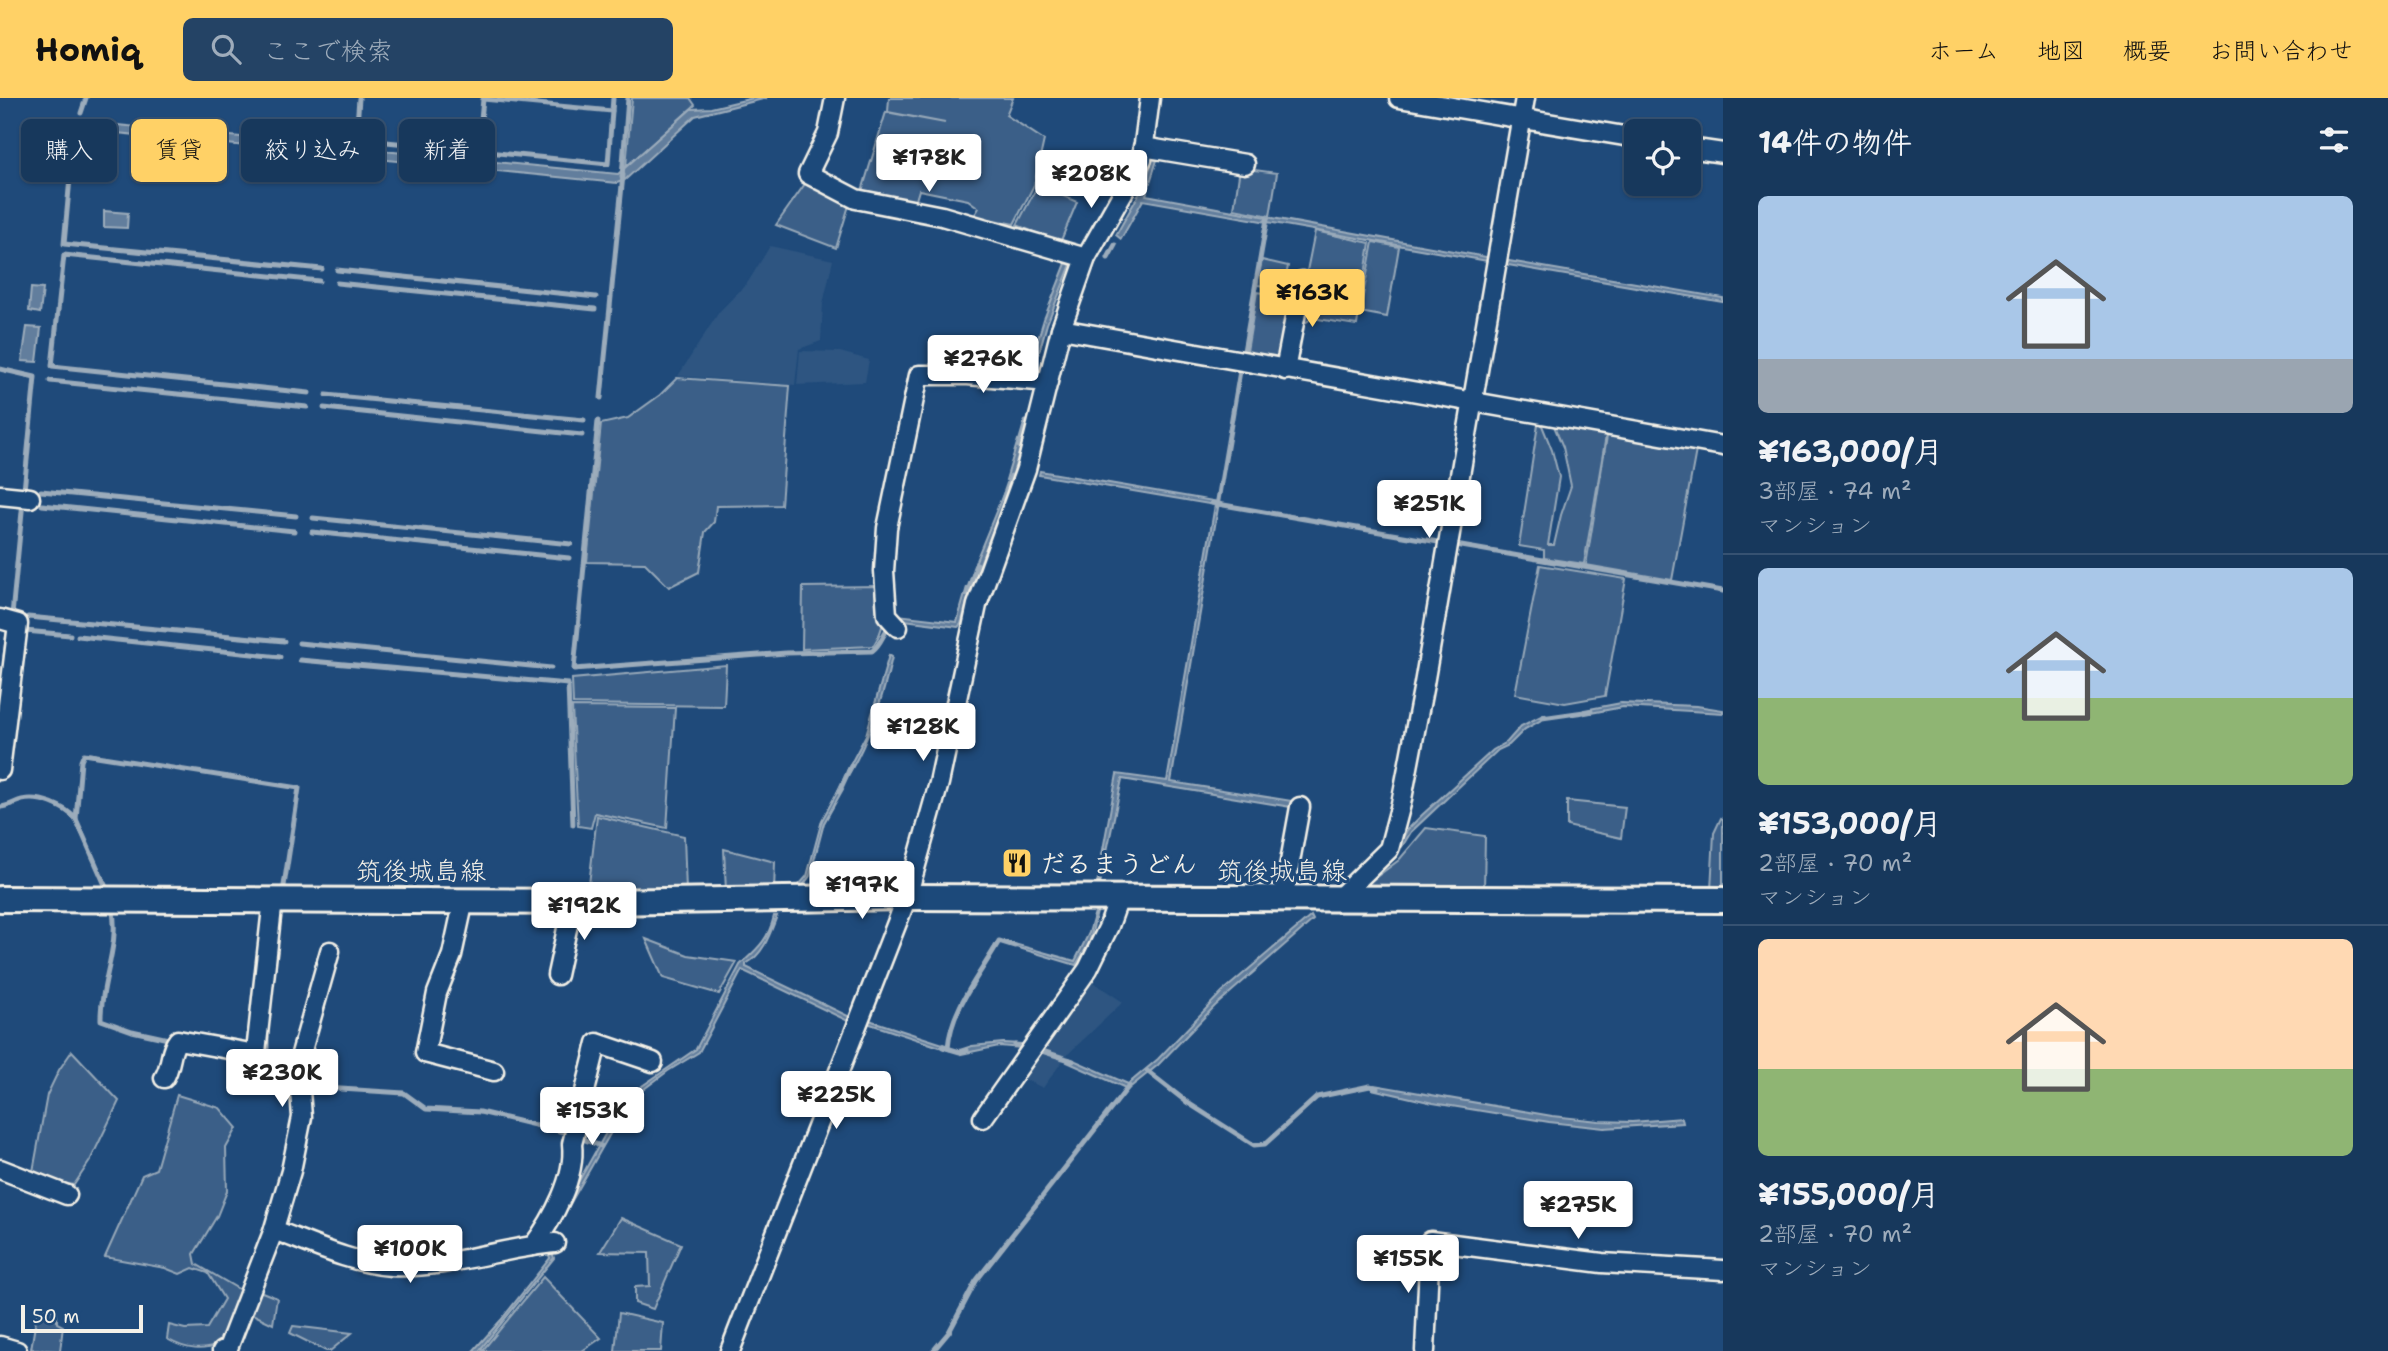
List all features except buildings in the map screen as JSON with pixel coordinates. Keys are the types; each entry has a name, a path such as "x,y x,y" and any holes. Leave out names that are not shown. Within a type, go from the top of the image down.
{"main road":[{"name":"筑後城島線","path":"0,900 573,901 906,897 1723,900"}],"street":[{"path":"835,98 828,132 808,174 856,199 942,216 1086,258"},
{"path":"730,1351 906,897 939,783 978,605 1026,470 1061,329 1086,258 1142,159 1150,98"},
{"path":"1399,98 1624,136"},
{"path":"1337,900 1389,849 1401,804 1525,98"},
{"path":"1143,147 1245,164"},
{"path":"1701,150 1723,153"},
{"path":"1285,370 1302,281"},
{"path":"1061,329 1723,446"},
{"path":"898,627 887,615 884,570 887,528 919,375 968,374 1048,382"},
{"path":"0,495 30,498"},
{"path":"0,620 18,624 0,770"},
{"path":"1283,900 1300,807"},
{"path":"983,1118 1088,969 1119,898"},
{"path":"227,1350 274,1230 291,1171 302,1117 300,1091 255,1061 274,899"},
{"path":"464,901 452,955 437,993 425,1053 494,1071"},
{"path":"557,975 573,901"},
{"path":"292,1086 330,951"},
{"path":"164,1078 169,1071 173,1046 178,1040 256,1054"},
{"path":"533,1246 550,1223 561,1200 597,1043 653,1062"},
{"path":"0,1169 67,1195"},
{"path":"274,1230 336,1254 390,1266 440,1263 496,1255 555,1242"},
{"path":"1425,1351 1430,1241 1602,1263 1723,1270"},
{"path":"0,1346 18,1351"}],"shaded area":[{"path":"632,98 690,98 695,105 626,167"},
{"path":"753,98 767,98 695,116 625,180 617,183 495,171 495,162 618,174 691,109 711,108"},
{"path":"889,98 1013,98 1006,115 1044,140 1034,185 1014,224 974,216 979,208 968,200 919,190 915,203 862,191 886,112 945,123 888,112"},
{"path":"117,125 131,126 131,134 117,133"},
{"path":"227,136 241,137 241,145 227,144"},
{"path":"385,151 399,153 399,161 385,160"},
{"path":"1153,160 1157,160 1146,195 1492,258 1493,262 1143,200 1121,239 1116,235 1143,187"},
{"path":"1240,168 1277,173 1270,216 1234,209"},
{"path":"807,181 850,202 836,248 776,225"},
{"path":"1038,185 1077,202 1060,243 1017,225"},
{"path":"104,211 128,213 127,228 104,227"},
{"path":"1315,231 1370,243 1357,325 1312,318 1301,326 1296,362 1288,366"},
{"path":"1373,242 1399,247 1387,317 1360,312"},
{"path":"770,246 833,260 823,304 821,341 799,349 795,385 678,376 719,312 748,282"},
{"path":"1262,260 1288,266 1286,277 1271,287 1257,285"},
{"path":"1503,260 1723,298 1723,302 1502,264"},
{"path":"1067,261 1072,262 1047,324 1033,373 1028,372 1044,319"},
{"path":"31,288 43,289 40,313 29,311"},
{"path":"1257,292 1293,298 1280,363 1246,357"},
{"path":"27,327 41,328 37,362 22,361"},
{"path":"800,351 840,352 869,360 865,382 797,385"},
{"path":"677,378 790,386 781,505 716,506 714,522 705,532 699,572 669,587 645,563 587,562 601,424 628,418 660,395"},
{"path":"1539,418 1559,477 1548,545 1554,545 1571,486 1563,447 1551,419 1607,430 1584,564 1544,558 1544,550 1519,546"},
{"path":"1608,430 1697,445 1672,580 1586,565"},
{"path":"1018,440 1022,441 1011,481 1006,480"},
{"path":"1040,471 1219,502 1171,782 1292,801 1291,807 1122,779 1106,856 1102,855 1117,774 1167,781 1215,505 1039,475"},
{"path":"1004,492 1007,493 978,569 973,568"},
{"path":"1540,565 1626,579 1605,696 1565,703 1515,694"},
{"path":"881,586 883,624 873,646 802,649 803,587"},
{"path":"967,587 971,588 958,627 896,619 898,615 957,622"},
{"path":"889,655 892,657 876,716 850,772 847,771 866,735"},
{"path":"726,665 724,706 573,704 572,679"},
{"path":"1621,703 1697,706 1723,710 1723,713 1623,707 1585,714 1584,710"},
{"path":"572,707 675,708 667,828 595,813 591,828 578,826"},
{"path":"1545,714 1547,717 1525,729 1509,745 1498,750 1411,832 1395,858 1359,889 1398,847 1407,830 1422,815 1493,750 1507,742 1521,726"},
{"path":"840,787 843,789 824,823 810,876 801,888 798,886 807,876 822,820"},
{"path":"1567,801 1625,807 1621,838 1567,826"},
{"path":"597,816 684,836 686,891 588,893"},
{"path":"1721,818 1723,890 1711,890 1714,833"},
{"path":"1426,828 1485,836 1484,890 1359,890 1399,860"},
{"path":"724,849 775,862 774,892 726,891"},
{"path":"1095,912 1089,944 1076,965 1009,945 1011,943 1075,961 1089,933"},
{"path":"774,916 777,916 766,943 746,967 852,1018 850,1022 742,970 699,1052 668,1071 626,1106 558,1225 548,1236 621,1106 642,1086 696,1049 740,965 765,938"},
{"path":"1311,916 1313,920 1215,1006 1158,1065 1128,1089 1067,1062 1069,1058 1128,1084 1158,1059 1222,992"},
{"path":"646,939 688,955 737,962 719,994 663,978"},
{"path":"1093,982 1123,1002 1066,1056 1043,1088 1022,1078"},
{"path":"869,1020 949,1046 949,1050 867,1023"},
{"path":"1021,1044 1021,1048 999,1046 961,1054 960,1050 972,1046"},
{"path":"72,1051 119,1101 90,1161 74,1185 32,1177 47,1095"},
{"path":"1370,1086 1552,1116 1632,1122 1682,1118 1683,1123 1604,1128 1549,1122 1433,1103 1372,1089"},
{"path":"177,1095 220,1108 237,1128 226,1148 227,1191 217,1216 194,1254 196,1264 240,1290 225,1344 202,1349 188,1348 167,1339 169,1325 185,1329 207,1328 224,1299 208,1273 193,1268 180,1274 165,1268 105,1257 142,1175 156,1169"},
{"path":"621,1218 681,1244 653,1309 635,1303 635,1287 650,1286 649,1253 600,1252"},
{"path":"547,1249 551,1249 554,1258 479,1351 473,1351 550,1258"},
{"path":"543,1277 601,1338 582,1351 482,1351"},
{"path":"257,1290 277,1298 273,1324 250,1313"},
{"path":"38,1307 47,1307 57,1312 57,1323 63,1326 60,1351 31,1349"},
{"path":"619,1313 663,1323 661,1351 615,1351"},
{"path":"293,1326 352,1333 330,1351 326,1351 290,1333"}],"waterway":[{"path":"81,113 86,98"},
{"path":"359,98 356,139 608,164 613,98"},
{"path":"622,177 628,98"},
{"path":"481,119 483,99 612,111"},
{"path":"601,398 623,175"},
{"path":"70,182 64,244 322,269"},
{"path":"1243,357 1267,219"},
{"path":"1108,258 1115,245"},
{"path":"309,393 52,366 64,255 319,281"},
{"path":"337,270 596,297"},
{"path":"337,283 595,309"},
{"path":"1217,506 1241,365"},
{"path":"0,369 35,377 12,615"},
{"path":"50,381 307,407"},
{"path":"326,395 584,420"},
{"path":"324,408 582,435"},
{"path":"598,421 574,669 786,653 872,651 891,625"},
{"path":"1019,446 1026,422"},
{"path":"1003,499 1011,476"},
{"path":"41,491 296,516"},
{"path":"1212,503 1723,591"},
{"path":"42,505 294,531"},
{"path":"313,518 571,544"},
{"path":"312,532 569,558"},
{"path":"967,594 977,564"},
{"path":"28,617 284,641"},
{"path":"5,656 8,631"},
{"path":"25,631 70,635"},
{"path":"78,636 280,657"},
{"path":"299,643 551,668"},
{"path":"300,660 568,684 573,825"},
{"path":"1542,718 1591,711"},
{"path":"76,819 81,761 84,754 299,788 283,892"},
{"path":"839,792 851,766"},
{"path":"0,807 22,800 37,799 59,806 71,814 76,819 109,894"},
{"path":"1097,892 1105,850"},
{"path":"112,907 114,935 101,1020 132,1031 173,1040"},
{"path":"948,1048 950,1033 960,1006 999,941 1015,946"},
{"path":"267,1027 267,1051"},
{"path":"1015,1045 1073,1061"},
{"path":"943,1047 960,1052 967,1050"},
{"path":"1147,1071 1188,1103 1254,1145 1265,1144 1317,1097 1370,1086 1377,1088"},
{"path":"301,1083 309,1087 404,1093 426,1109 480,1112 564,1132 601,1146"},
{"path":"933,1351 949,1332 976,1281 1129,1086"}],"place":[{"name":"だるまうどん","path":"1017,863"}]}
